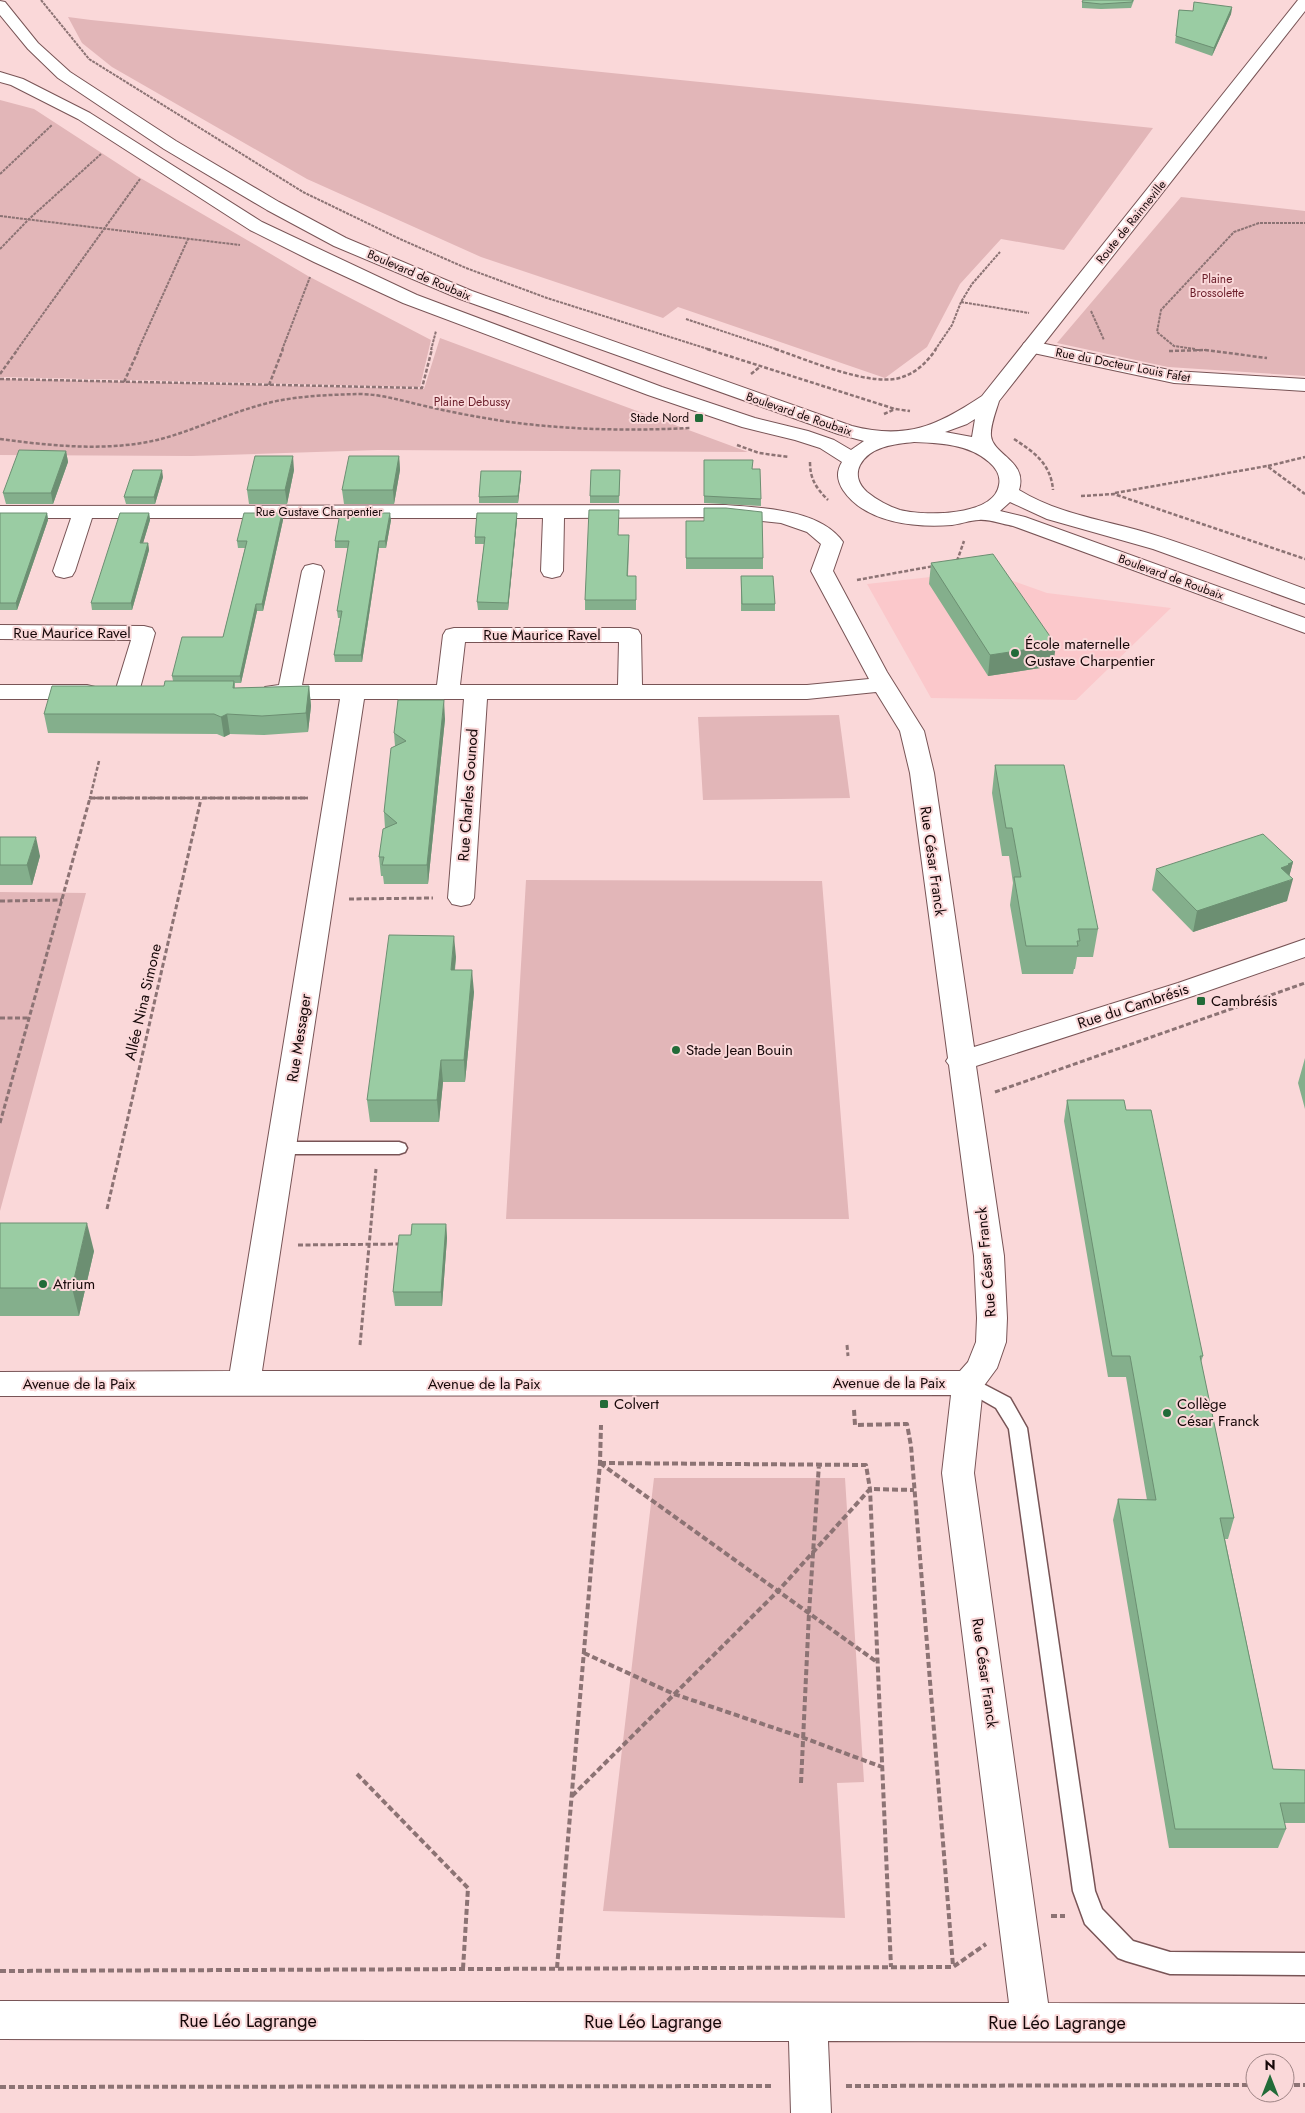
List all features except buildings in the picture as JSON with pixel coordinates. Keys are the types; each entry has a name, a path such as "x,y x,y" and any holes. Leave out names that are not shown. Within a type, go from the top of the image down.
{"street":[{"name":"Route de Rainneville","path":"987,451 981,436 989,400 1305,1"},
{"name":"Boulevard de Roubaix","path":"0,5 33,46 64,75 170,145 273,206 340,242 466,295 845,430 868,436 953,438 987,451"},
{"name":"Boulevard de Roubaix","path":"0,77 17,82 84,116 256,226 320,258 410,299 655,391 749,423 801,435 827,444 852,459"},
{"name":"Rue du Docteur Louis Fafet","path":"1031,347 1174,378 1305,385"},
{"path":"987,451 1005,466 1010,483 1008,492 992,507 979,513 958,518 935,520 889,513 857,494 849,483 847,471 852,459 862,450 876,443 904,437 960,420 989,400"},
{"name":"Boulevard de Roubaix","path":"1008,492 1038,509 1141,538 1305,597"},
{"name":"Rue Gustave Charpentier","path":"0,512 726,511 784,517 814,528 832,542 822,571 883,684"},
{"path":"64,571 84,512"},
{"path":"552,571 554,512"},
{"name":"Boulevard de Roubaix","path":"979,513 1018,521 1305,626"},
{"path":"288,692 313,571"},
{"name":"Rue Maurice Ravel","path":"0,632 144,633 127,692"},
{"name":"Rue Maurice Ravel","path":"448,692 454,634 630,635 630,692"},
{"path":"250,692 808,692 883,684"},
{"name":"Rue César Franck","path":"883,684 912,731 922,773 960,1061 989,1256 992,1318 990,1342 981,1368 968,1383 958,1473 1031,2022"},
{"path":"0,692 153,692"},
{"name":"Rue Messager","path":"244,1384 353,692"},
{"name":"Rue Charles Gounod","path":"461,898 476,692"},
{"name":"Rue du Cambrésis","path":"960,1061 1187,989 1305,948"},
{"name":"Avenue de la Paix","path":"0,1384 968,1383"},
{"name":"Rue Léo Lagrange","path":"0,2020 1305,2023"},
{"path":"808,2022 810,2099"}],"lane":[{"path":"281,1148 398,1148"},
{"path":"968,1383 1003,1403 1018,1428 1084,1891 1093,1916 1126,1950 1170,1963 1305,1964"}],"path":[{"path":"41,0 89,59 302,192 400,239 466,268 547,298 895,410 915,412"},
{"path":"0,174 54,123"},
{"path":"0,249 29,219 107,148"},
{"path":"0,374 103,228 145,173"},
{"path":"0,216 241,245"},
{"path":"1269,358 1174,346 1157,332 1161,310 1234,232 1259,223 1305,223"},
{"path":"124,382 188,238"},
{"path":"686,319 859,377 884,380 904,377 928,361 952,325 961,302 972,284 1000,252"},
{"path":"269,385 310,276"},
{"path":"961,302 1061,310 1090,310 1098,329 1107,342"},
{"path":"0,379 422,388 437,326"},
{"path":"1166,351 1205,350"},
{"path":"0,440 44,445 119,446 161,439 259,405 305,397 360,394 390,396 424,406 503,421 586,428 646,430 695,428"},
{"path":"1077,496 1114,494 1267,466 1305,457"},
{"path":"1267,466 1305,494"},
{"path":"1114,494 1305,559"},
{"path":"956,563 964,541"},
{"path":"829,584 938,566"},
{"path":"0,1123 99,761"},
{"path":"90,798 336,798"},
{"name":"Allée Nina Simone","path":"106,1210 201,799"},
{"path":"320,899 461,898"},
{"path":"0,901 62,900"},
{"path":"967,1102 1305,983"},
{"path":"0,1018 29,1018"},
{"path":"360,1345 378,1148"},
{"path":"266,1245 405,1244"},
{"path":"855,1425 907,1424 953,1967"},
{"path":"557,1968 600,1463 601,1425"},
{"path":"600,1463 866,1465 870,1489 891,1968"},
{"path":"600,1463 877,1662"},
{"path":"801,1783 818,1464"},
{"path":"572,1796 778,1591 870,1489 914,1490"},
{"path":"584,1654 674,1694 804,1738 882,1767"},
{"path":"357,1774 468,1888 463,1969"},
{"path":"0,1971 953,1967 987,1943 1017,1916 1093,1916"},
{"path":"0,2087 810,2099 1245,2085"}],"shaded area":[{"name":"École maternelle Gustave Charpentier","path":"985,571 1047,593 1171,608 1076,700 931,698 867,584"}],"green space":[{"path":"68,17 1153,128 1064,250 1001,239 960,284 927,347 885,378 678,307 663,318 481,257 307,179 112,67 82,43"},
{"path":"0,100 34,109 137,176 308,276 431,340 420,387 0,377"},
{"name":"Plaine Brossolette","path":"1181,197 1305,211 1305,376 1168,367 1057,343"},
{"name":"Plaine Debussy","path":"440,338 748,452 378,450 192,456 0,455 0,379 424,389"},
{"path":"839,715 850,798 703,800 698,717"},
{"name":"Stade Jean Bouin","path":"526,880 822,881 849,1219 506,1219"},
{"path":"0,892 86,893 0,1211"},
{"path":"654,1478 845,1478 864,1782 837,1783 845,1918 603,1911"}],"place":[{"name":"Stade Nord","path":"699,418"},
{"name":"École maternelle Gustave Charpentier","path":"1015,653"},
{"name":"Cambrésis","path":"1201,1001"},
{"name":"Stade Jean Bouin","path":"676,1050"},
{"name":"Atrium","path":"43,1284"},
{"name":"Colvert","path":"604,1404"},
{"name":"Collège César Franck","path":"1167,1413"}]}
